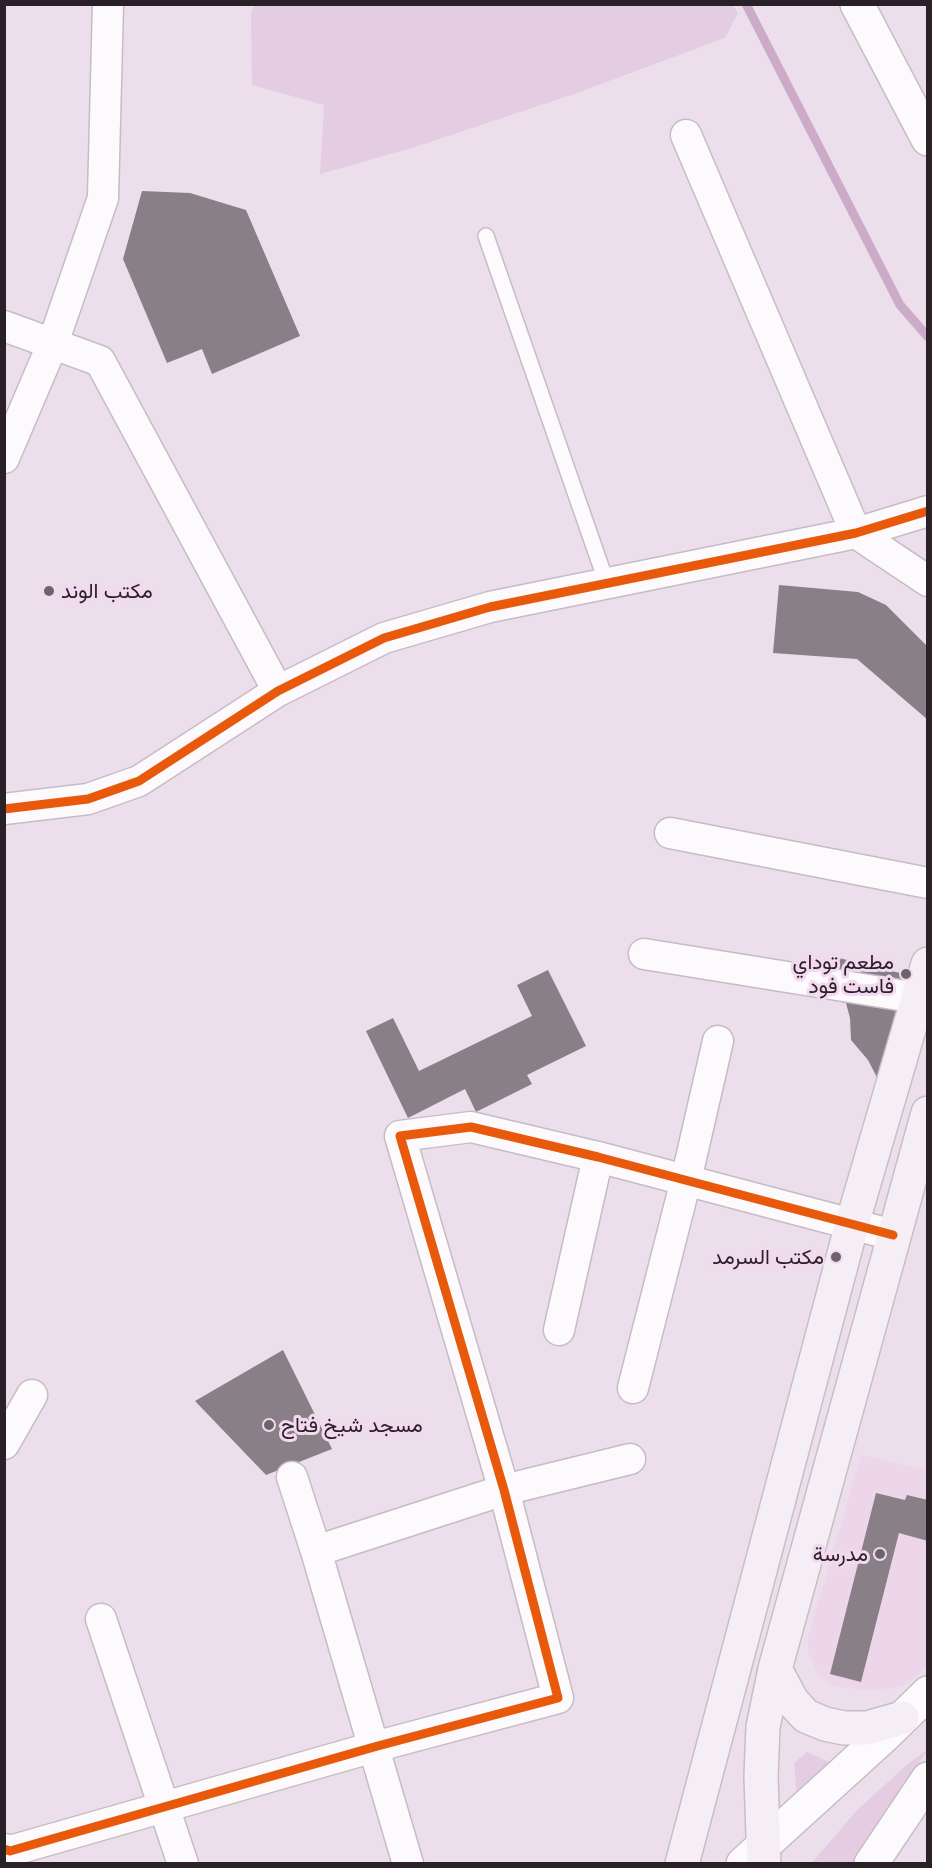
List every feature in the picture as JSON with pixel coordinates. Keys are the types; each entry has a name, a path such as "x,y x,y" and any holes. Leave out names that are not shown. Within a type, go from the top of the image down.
{"main road":[{"path":"856,4 927,139"},
{"path":"681,1863 852,1224 927,964"},
{"path":"756,1858 763,1727 775,1669 927,1113"},
{"path":"775,1669 792,1701 806,1716 825,1724 844,1728 867,1728 902,1718"},
{"path":"756,1858 927,1693"},
{"path":"871,1863 927,1779"}],"street":[{"path":"4,458 53,343 103,198 108,4"},
{"path":"687,135 856,533 927,581"},
{"path":"4,326 99,362 278,691"},
{"path":"4,809 88,799 139,781 278,691 384,638 490,607 856,533 927,511"},
{"path":"670,833 927,883"},
{"path":"644,954 918,998"},
{"path":"633,1388 686,1180 718,1041"},
{"path":"4,1849 10,1851 374,1747 558,1698 504,1490 400,1136 471,1127 598,1157 893,1235"},
{"path":"559,1330 598,1157"},
{"path":"4,1444 32,1395"},
{"path":"316,1551 504,1490 630,1459"},
{"path":"292,1477 408,1863"},
{"path":"101,1619 183,1863"}],"lane":[{"path":"486,236 607,584"}],"shaded area":[{"path":"732,4 738,13 725,38 574,94 415,147 320,174 324,105 252,85 251,12 255,5"},
{"name":"مدرسة","path":"861,1455 927,1470 927,1665 909,1683 896,1688 864,1690 834,1686 818,1674 808,1653 808,1638"},
{"path":"927,1750 859,1863 811,1864 857,1810 909,1763"},
{"path":"807,1752 831,1763 798,1808 794,1763"}],"building":[{"path":"142,191 190,193 246,210 300,336 212,374 202,349 167,363 123,259"},
{"path":"779,585 858,592 886,605 928,647 928,720 857,659 773,653"},
{"path":"835,957 908,975 883,1089 868,1060 851,1040 850,1018 846,1003 825,998"},
{"path":"548,970 586,1046 527,1075 532,1084 476,1112 465,1089 408,1118 366,1031 393,1018 419,1071 532,1016 517,985"},
{"name":"مسجد شيخ فتاح","path":"283,1350 332,1449 266,1475 195,1401"},
{"path":"876,1493 905,1500 907,1495 928,1500 928,1541 899,1533 861,1682 830,1674"}],"waterway":[{"path":"746,4 900,305 928,337"}],"cycle path":[{"path":"4,809 88,799 139,781 278,691 384,638 490,607 856,533 928,511"},
{"path":"4,1849 10,1851 374,1747 558,1698 504,1490 400,1136 471,1127 598,1157 893,1235"}],"place":[{"name":"مكتب الوند","path":"49,591"},
{"name":"مطعم توداي فاست فود","path":"906,974"},
{"name":"مكتب السرمد","path":"836,1257"},
{"name":"مسجد شيخ فتاح","path":"269,1425"},
{"name":"مدرسة","path":"880,1554"}]}
